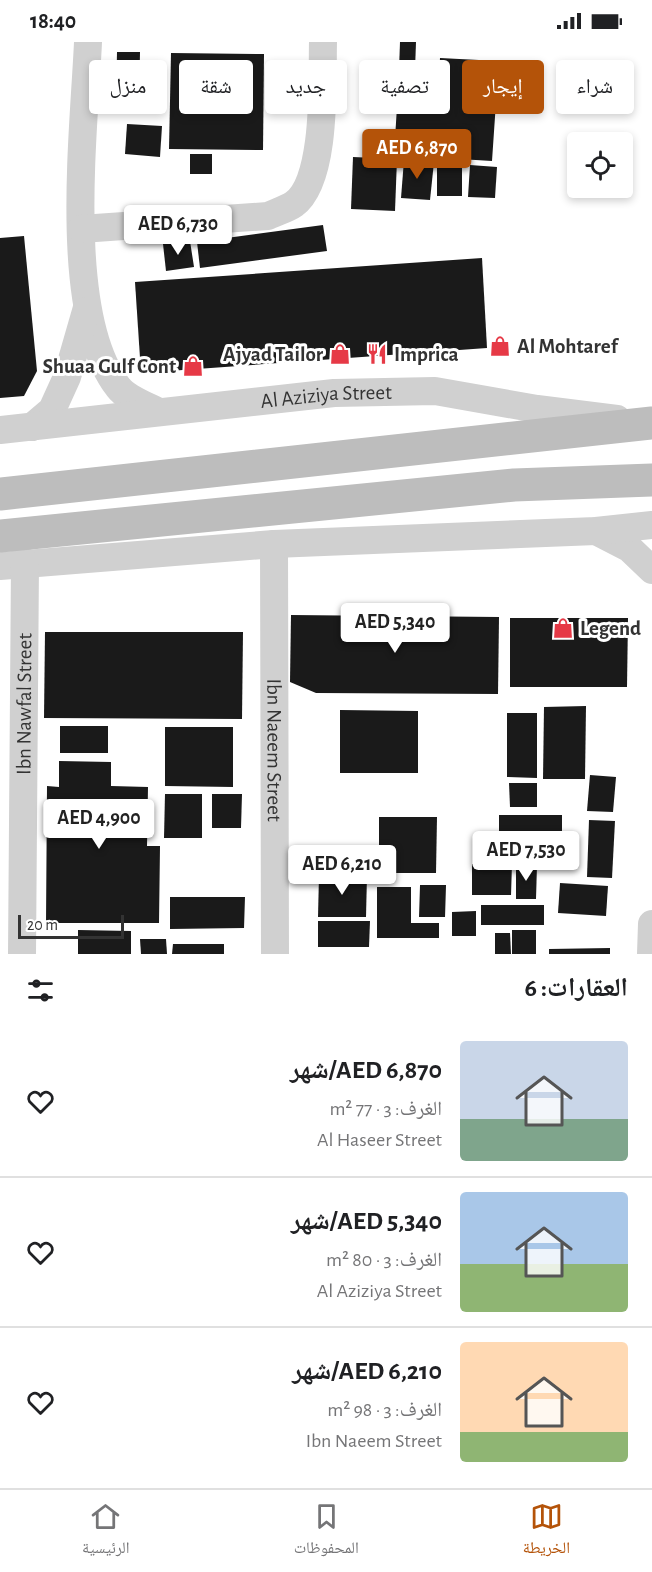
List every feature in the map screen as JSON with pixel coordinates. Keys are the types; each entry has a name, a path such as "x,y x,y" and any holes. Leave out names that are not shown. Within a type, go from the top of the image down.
{"main road":[{"name":"Al Aziziya Street","path":"0,494 652,423"},
{"path":"0,536 514,485 652,480"}],"street":[{"path":"88,42 81,229 86,311 99,352 118,389 157,411"},
{"path":"81,229 268,216 295,204 309,180 321,146 323,42"},
{"path":"32,427 52,410 56,402 67,377 86,311"},
{"name":"Al Aziziya Street","path":"0,430 334,393 435,391 537,409 652,423"},
{"path":"12,564 274,544 596,531 652,525"},
{"path":"596,531 628,548 652,570"},
{"name":"Ibn Naeem Street","path":"274,544 275,954"},
{"name":"Ibn Nawfal Street","path":"12,564 22,954"},
{"path":"651,954 652,924"}],"building":[{"path":"400,42 416,42 415,60 399,60"},
{"path":"117,52 140,52 140,60 117,60"},
{"path":"171,53 264,54 263,150 169,149"},
{"path":"440,58 479,60 462,60 462,114 495,114 492,161 394,155 397,114 450,114 450,60 440,60"},
{"path":"127,124 162,126 160,157 125,154"},
{"path":"190,154 212,154 212,174 190,174"},
{"path":"353,157 397,159 395,211 351,209"},
{"path":"404,160 434,162 430,200 401,198"},
{"path":"470,165 497,167 495,198 468,197"},
{"path":"437,168 462,168 462,196 437,196"},
{"path":"323,225 327,251 200,268 197,242"},
{"path":"24,236 37,371 24,396 0,398 0,238"},
{"path":"190,241 194,267 166,271 163,244"},
{"path":"482,258 487,348 141,373 135,282"},
{"path":"291,615 499,617 498,694 316,693 290,682"},
{"path":"510,618 628,618 627,687 510,687"},
{"path":"45,632 243,632 242,719 44,718"},
{"path":"586,706 585,779 543,779 544,707"},
{"path":"340,710 418,711 418,773 340,773"},
{"path":"507,713 537,713 537,778 507,777"},
{"path":"60,726 108,726 108,753 60,753"},
{"path":"165,727 233,727 233,787 165,786"},
{"path":"59,761 111,762 111,786 148,787 147,846 160,846 159,923 46,923 47,786 59,787"},
{"path":"590,775 616,777 613,812 587,811"},
{"path":"509,783 537,783 537,807 510,807"},
{"path":"165,794 202,794 202,838 164,838"},
{"path":"212,794 242,794 241,828 212,828"},
{"path":"499,815 562,815 562,857 499,857"},
{"path":"379,817 437,817 436,873 379,873"},
{"path":"589,820 615,821 612,878 587,877"},
{"path":"472,864 512,864 511,895 472,895"},
{"path":"516,865 537,865 536,899 516,899"},
{"path":"319,875 367,875 366,917 318,917"},
{"path":"560,883 608,886 606,916 558,913"},
{"path":"420,885 446,885 445,917 419,917"},
{"path":"377,887 411,887 411,923 439,923 439,938 377,938"},
{"path":"170,897 245,897 244,928 170,929"},
{"path":"481,905 544,905 544,925 481,925"},
{"path":"476,911 476,936 452,936 452,912"},
{"path":"318,921 370,921 369,947 318,947"},
{"path":"78,930 131,931 131,954 78,954"},
{"path":"512,930 536,930 536,954 512,954"},
{"path":"495,933 510,933 511,954 495,954"},
{"path":"140,939 166,939 167,954 141,954"},
{"path":"173,944 224,944 224,954 172,954"},
{"path":"610,948 610,954 549,954 549,949"}],"place":[{"name":"Al Mohtaref","path":"500,346"},
{"name":"Ajyad Tailor","path":"340,354"},
{"name":"Imprica","path":"377,354"},
{"name":"Shuaa Gulf Cont","path":"193,366"},
{"name":"Legend","path":"563,628"}]}
